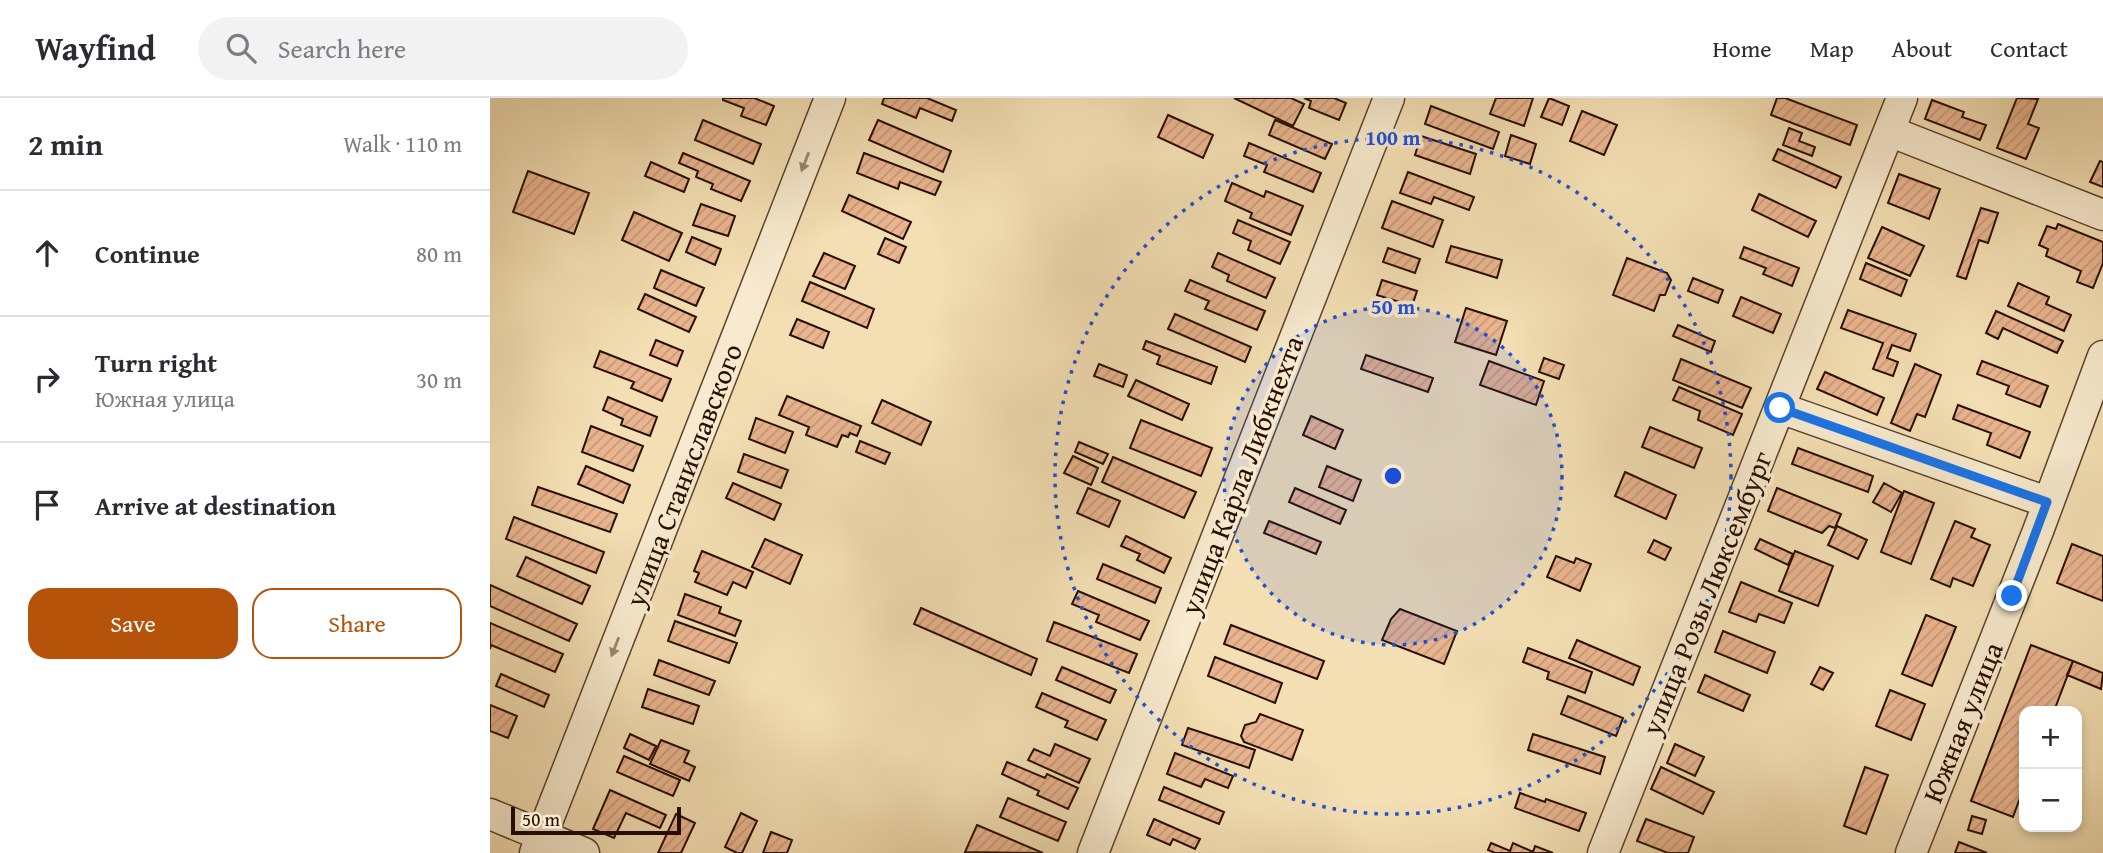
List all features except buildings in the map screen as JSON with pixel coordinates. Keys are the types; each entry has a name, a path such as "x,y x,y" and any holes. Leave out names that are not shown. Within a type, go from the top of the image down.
{"street":[{"name":"улица Станиславского","path":"539,844 830,98"},
{"name":"улица Карла Либкнехта","path":"1093,853 1389,98"},
{"name":"улица Розы Люксембург","path":"1603,853 1902,98"},
{"path":"1889,131 2103,215"},
{"name":"Южная улица","path":"1911,853 2033,544 2103,356"},
{"path":"1780,408 2047,502"},
{"path":"490,814 539,844 584,853"}],"route":[{"path":"1780,408 2047,502 2012,596"}]}
